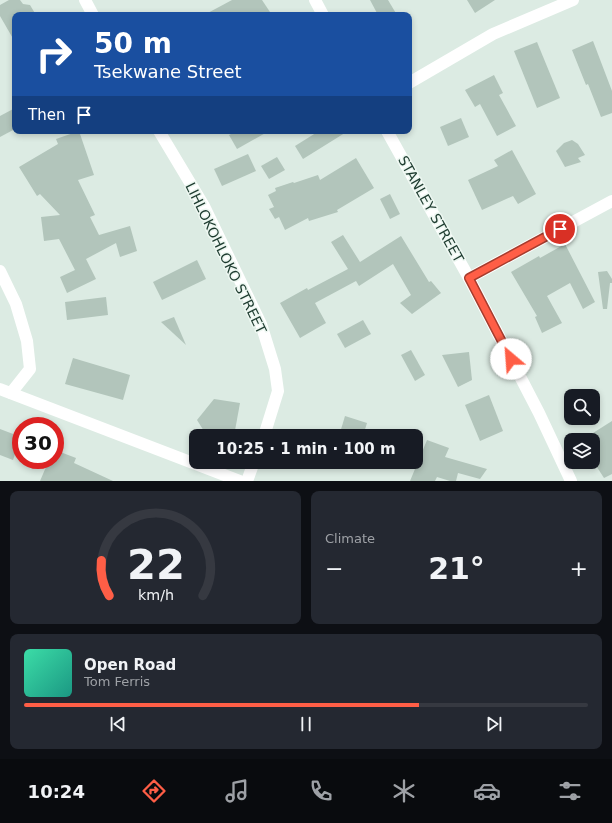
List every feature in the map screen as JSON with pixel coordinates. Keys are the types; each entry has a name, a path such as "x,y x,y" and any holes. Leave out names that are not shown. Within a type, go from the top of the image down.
{"street":[{"path":"85,0 91,12"},
{"path":"315,0 321,12"},
{"path":"412,81 493,34 573,0"},
{"name":"LIHLOKOHLOKO STREET","path":"161,134 204,206 261,324 275,369 278,391 266,429"},
{"name":"STANLEY STREET","path":"389,134 469,278 539,413 572,481"},
{"path":"469,278 612,201"},
{"path":"0,271 16,304 27,341 30,369 5,391 240,481"},
{"path":"247,481 251,469"}],"building":[{"path":"9,0 20,0 23,4 30,5 34,12 12,12 12,37 0,16 0,5"},
{"path":"232,0 262,0 270,12 210,12"},
{"path":"370,0 388,0 395,12 376,12"},
{"path":"467,0 495,0 475,13"},
{"path":"593,41 612,91 612,113 601,117 572,50"},
{"path":"537,42 560,98 537,108 514,51"},
{"path":"494,75 503,93 499,95 516,126 497,136 480,104 475,107 465,90"},
{"path":"12,110 12,131 0,137 0,116"},
{"path":"461,118 469,137 448,146 440,127"},
{"path":"70,134 80,134 94,175 78,180 95,215 90,217 99,235 130,226 137,251 120,257 116,243 86,259 96,279 67,293 60,277 75,270 59,239 44,241 41,217 60,215 40,194 37,196 19,167 58,144 56,139"},
{"path":"231,134 264,134 237,149 229,135"},
{"path":"314,134 343,134 303,159 295,146"},
{"path":"572,140 578,144 585,155 578,158 581,162 565,167 556,151 564,143"},
{"path":"512,150 536,194 518,204 513,196 482,210 468,180 498,166 494,160"},
{"path":"248,154 256,171 222,186 214,169"},
{"path":"277,157 285,170 269,179 261,166"},
{"path":"356,158 374,188 337,210 338,212 309,221 308,218 285,230 279,217 275,219 269,209 274,207 268,195 276,191 275,188 318,175 320,180"},
{"path":"390,194 400,214 390,219 380,199"},
{"path":"343,235 360,262 401,236 429,282 431,281 441,293 412,314 400,303 411,295 393,264 359,286 356,281 315,303 326,323 300,338 280,303 307,288 308,290 348,269 331,242"},
{"path":"565,244 595,302 583,309 570,283 547,296 562,323 542,333 535,317 537,316 511,272 539,256 540,258"},
{"path":"197,260 206,279 162,300 153,282"},
{"path":"607,271 612,279 612,283 610,283 607,309 603,309 598,272"},
{"path":"106,297 108,315 67,320 65,302"},
{"path":"174,317 186,345 161,322"},
{"path":"363,320 371,334 345,348 337,334"},
{"path":"411,350 425,375 415,381 401,355"},
{"path":"469,352 472,380 458,387 442,355"},
{"path":"73,358 130,375 123,400 65,384"},
{"path":"489,395 503,431 480,441 465,405"},
{"path":"214,399 240,403 235,429 203,429 197,420"},
{"path":"345,416 367,423 365,429 341,429"},
{"path":"612,421 612,474 604,478 598,469 600,469 600,433 593,433"},
{"path":"0,429 12,434 12,460 0,455"},
{"path":"427,440 449,448 445,457 487,469 480,479 458,473 456,481 450,481 437,477 435,481 410,481 415,469 423,469 423,450"},
{"path":"64,453 76,458 74,463 113,481 40,481 45,469 64,469"}],"route":[{"path":"511,359 469,278 560,229"}]}
